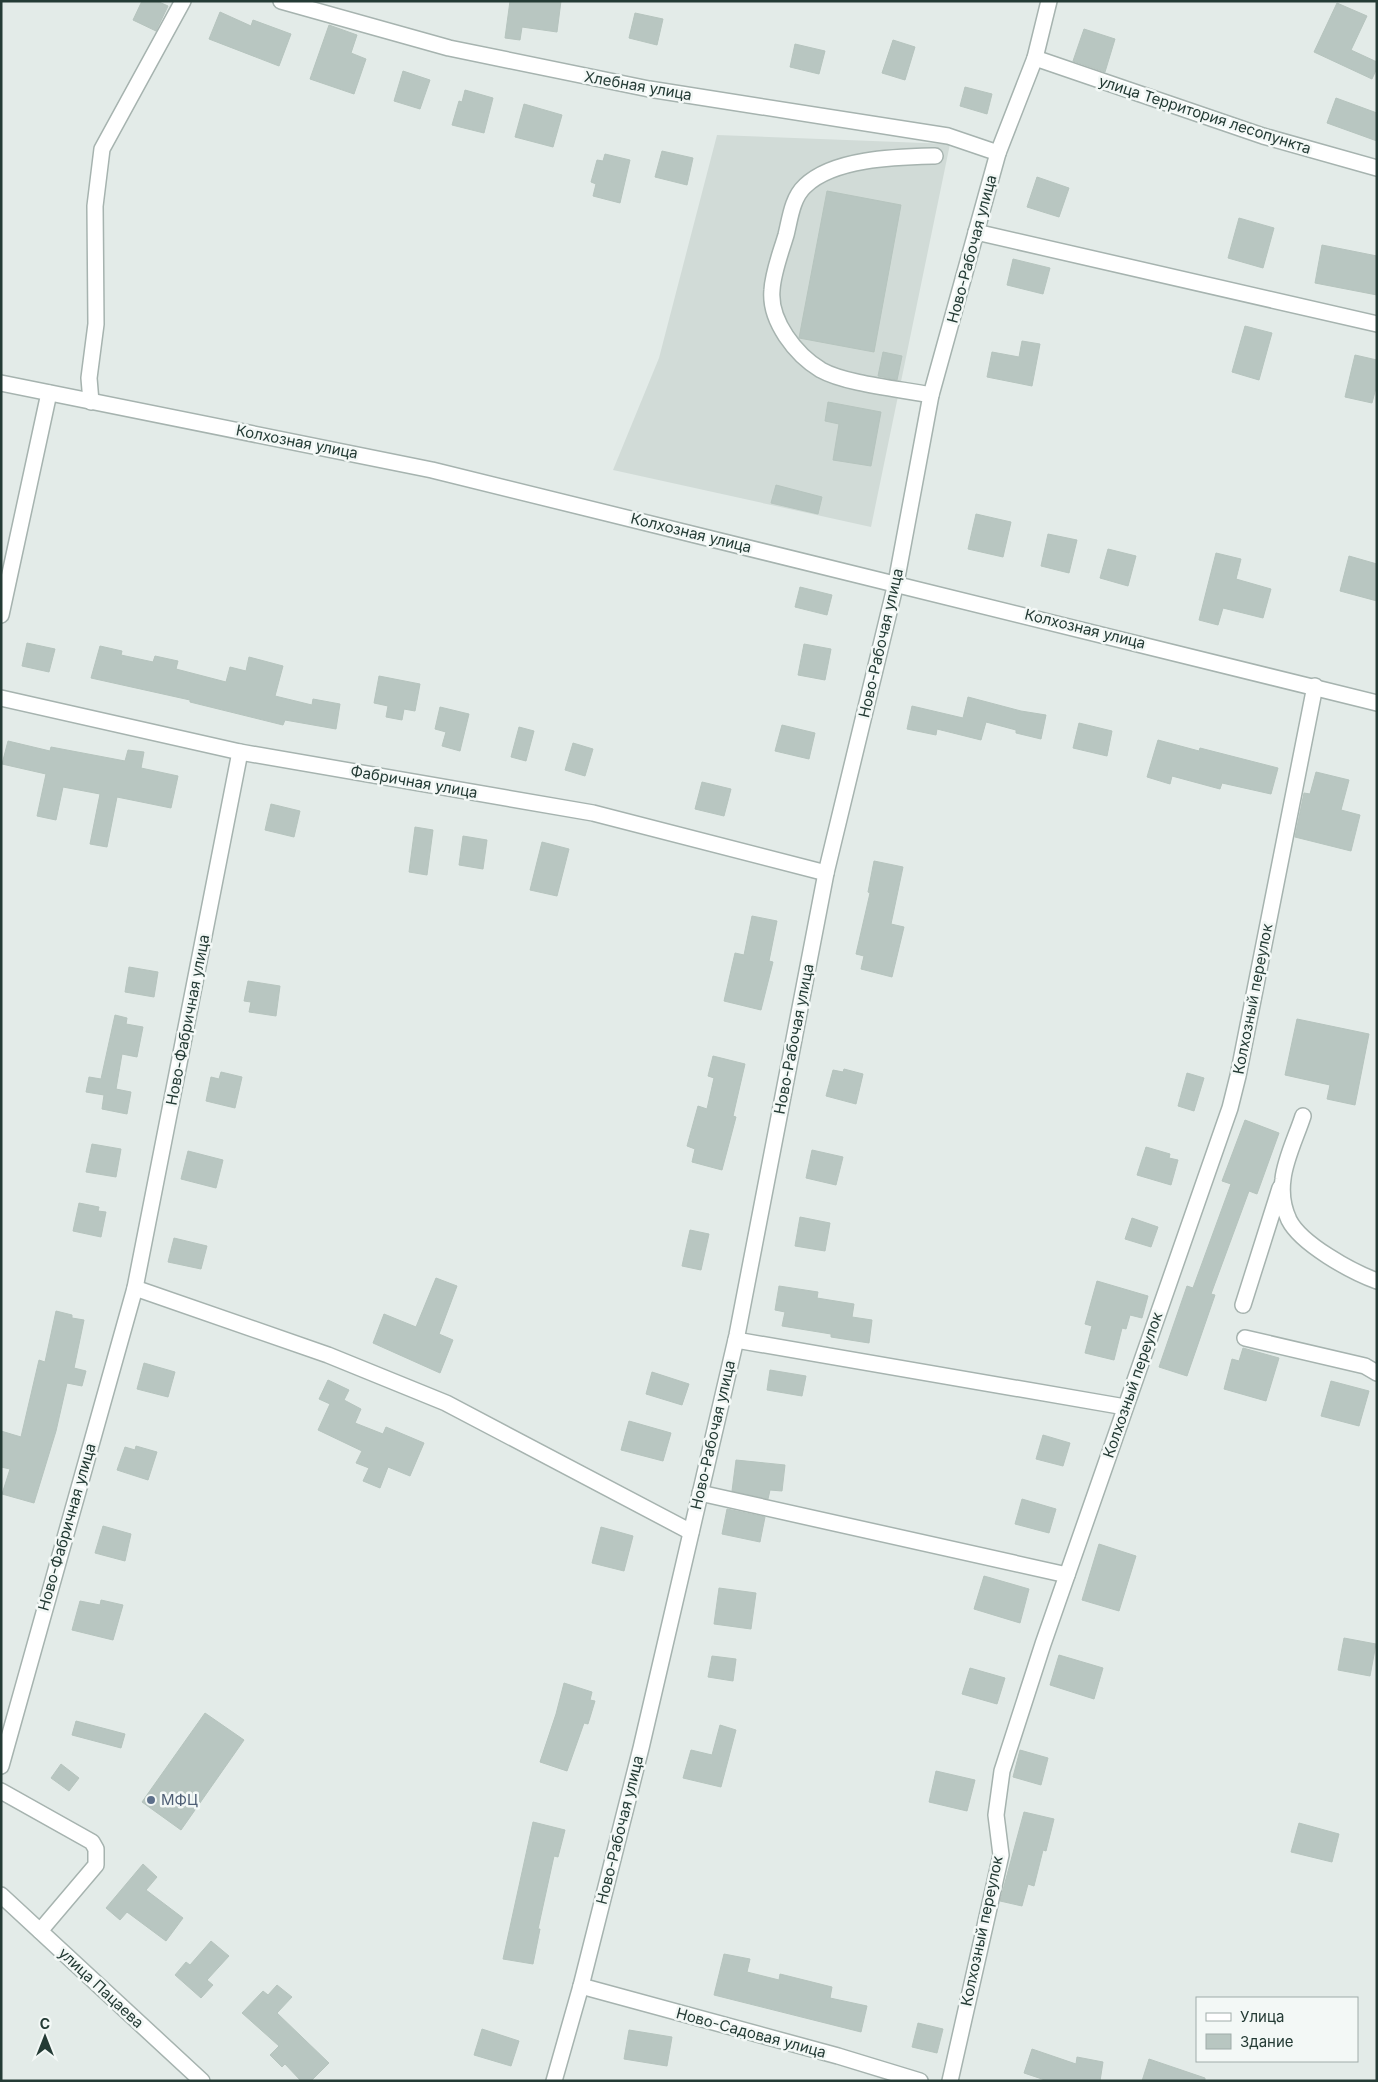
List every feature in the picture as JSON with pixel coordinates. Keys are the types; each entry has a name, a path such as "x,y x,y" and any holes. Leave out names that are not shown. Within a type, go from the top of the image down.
{"street":[{"path":"91,402 89,378 96,324 95,206 102,149 183,1"},
{"name":"Хлебная улица","path":"281,1 449,48 649,89 948,136 998,153"},
{"name":"Ново-Рабочая улица","path":"554,2081 581,1986 641,1748 736,1340 826,873 896,583 931,395 998,153 1035,58 1049,1"},
{"name":"улица Территория лесопункта","path":"1035,58 1263,136 1377,168"},
{"path":"931,395 835,377 821,370 795,348 785,333 772,305 772,290 794,202 804,186 824,174 851,164 892,158 935,156"},
{"path":"976,232 1377,324"},
{"name":"Колхозная улица","path":"1,383 432,470 1377,702"},
{"path":"1,615 49,393"},
{"name":"Колхозный переулок","path":"950,2081 1000,1855 996,1815 1002,1771 1067,1575 1230,1108 1240,1066 1315,686"},
{"name":"Фабричная улица","path":"1,698 240,752 593,813 826,873"},
{"name":"Ново-Фабричная улица","path":"1,1766 135,1288 240,752"},
{"path":"1243,1305 1303,1116"},
{"path":"1283,1177 1282,1201 1290,1222 1313,1246 1359,1275 1377,1281"},
{"path":"135,1288 328,1354 446,1403 691,1532"},
{"path":"1245,1338 1366,1366 1377,1372"},
{"path":"736,1340 1125,1407"},
{"path":"700,1492 1067,1575"},
{"path":"1,1790 92,1842 96,1849 96,1865 40,1931"},
{"name":"улица Пацаева","path":"1,1895 202,2081"},
{"name":"Ново-Садовая улица","path":"581,1986 838,2056 920,2081"}],"shaded area":[{"path":"717,135 950,144 871,527 613,470 659,358"}],"building":[{"path":"142,1 157,1 168,6 156,31 133,20"},
{"path":"510,1 561,1 557,32 522,27 520,40 505,38"},
{"path":"1337,3 1367,16 1351,50 1377,62 1377,68 1372,79 1314,52"},
{"path":"220,12 251,26 253,20 291,34 279,66 209,39"},
{"path":"635,13 663,19 657,45 629,38"},
{"path":"329,25 357,35 351,53 366,59 354,94 310,79"},
{"path":"1084,29 1115,39 1105,72 1073,61"},
{"path":"893,40 915,47 905,80 882,73"},
{"path":"795,44 825,51 819,74 790,67"},
{"path":"403,71 430,80 420,109 394,101"},
{"path":"965,87 992,94 987,114 960,106"},
{"path":"465,90 493,98 484,133 452,125 459,101 462,102"},
{"path":"1336,98 1377,113 1377,141 1327,123"},
{"path":"524,104 562,115 553,147 515,137"},
{"path":"662,151 693,158 687,185 655,177"},
{"path":"605,154 630,160 620,203 593,196 596,184 591,182 597,160 603,161"},
{"path":"1037,177 1069,188 1059,217 1027,207"},
{"path":"827,191 901,205 874,352 799,338"},
{"path":"1239,218 1274,228 1263,268 1228,258"},
{"path":"1322,245 1377,256 1377,295 1315,283"},
{"path":"1013,259 1050,268 1043,294 1007,285"},
{"path":"1245,326 1272,333 1259,380 1232,372"},
{"path":"1022,341 1040,344 1032,386 987,377 992,352 1019,357"},
{"path":"883,352 902,356 897,380 878,376"},
{"path":"1355,355 1377,360 1377,384 1372,403 1345,397"},
{"path":"828,402 881,412 871,466 833,460 839,424 825,421"},
{"path":"776,485 822,497 818,514 771,503"},
{"path":"976,514 1011,522 1003,557 968,549"},
{"path":"1048,534 1077,540 1069,573 1041,566"},
{"path":"1108,549 1136,556 1128,586 1100,578"},
{"path":"1216,553 1241,559 1236,579 1271,589 1263,618 1223,608 1218,625 1199,620"},
{"path":"1349,556 1377,564 1377,601 1340,591"},
{"path":"800,587 832,595 827,615 795,607"},
{"path":"27,643 55,649 49,672 22,666"},
{"path":"804,644 831,649 825,680 798,675"},
{"path":"100,646 122,651 121,655 153,662 155,656 178,661 176,669 226,682 230,667 246,671 249,657 283,666 275,696 312,705 313,699 340,704 336,729 285,720 283,725 190,702 190,700 91,678"},
{"path":"379,676 420,684 415,711 404,709 402,720 386,717 388,706 374,703"},
{"path":"968,697 1021,711 1046,715 1041,739 1016,733 1016,730 986,722 981,740 937,729 936,735 907,729 912,706 963,718"},
{"path":"440,707 469,714 460,751 442,746 446,732 435,729"},
{"path":"1079,723 1112,731 1107,756 1073,748"},
{"path":"782,725 815,733 809,759 775,751"},
{"path":"519,727 534,731 526,761 511,757"},
{"path":"1158,740 1199,751 1200,748 1278,768 1271,794 1222,783 1220,789 1172,776 1170,784 1147,777"},
{"path":"8,741 50,751 51,747 125,761 128,750 144,752 141,768 178,776 171,808 117,797 107,847 90,844 100,794 63,787 56,820 37,816 46,774 2,764"},
{"path":"573,743 593,749 585,776 565,770"},
{"path":"1316,772 1349,780 1341,810 1360,815 1351,851 1295,837 1304,793 1310,794"},
{"path":"702,782 731,789 724,816 695,809"},
{"path":"271,804 300,811 294,837 265,830"},
{"path":"415,827 433,830 427,875 409,872"},
{"path":"463,836 487,840 483,869 459,865"},
{"path":"542,842 569,849 557,896 530,890"},
{"path":"874,861 903,867 891,924 904,927 892,977 861,969 864,956 856,954 870,893 868,892"},
{"path":"752,916 777,921 769,961 773,962 761,1010 724,1001 735,953 744,955"},
{"path":"129,967 158,972 154,997 125,992"},
{"path":"248,981 280,986 276,1016 249,1012 251,1002 244,1001"},
{"path":"115,1015 127,1018 126,1024 143,1027 137,1057 122,1054 116,1089 131,1092 127,1114 102,1109 104,1095 86,1092 89,1077 101,1079"},
{"path":"1297,1019 1369,1034 1355,1105 1327,1099 1330,1085 1285,1075"},
{"path":"713,1056 745,1064 733,1116 736,1117 722,1170 692,1162 695,1149 687,1146 698,1106 707,1109 714,1078 708,1076"},
{"path":"844,1069 863,1074 856,1104 826,1096 833,1070 843,1072"},
{"path":"221,1072 242,1077 235,1108 206,1101 211,1077 219,1079"},
{"path":"1187,1073 1204,1078 1194,1111 1178,1106"},
{"path":"1245,1120 1279,1133 1257,1194 1249,1191 1211,1294 1215,1295 1187,1376 1159,1367 1187,1286 1193,1288 1231,1184 1222,1181"},
{"path":"92,1144 121,1149 116,1177 86,1172"},
{"path":"1146,1147 1170,1154 1169,1158 1178,1160 1171,1185 1137,1175"},
{"path":"812,1150 843,1157 836,1185 806,1178"},
{"path":"188,1151 223,1160 216,1188 181,1179"},
{"path":"79,1203 99,1207 98,1211 106,1212 101,1237 73,1231"},
{"path":"800,1217 830,1223 825,1251 795,1246"},
{"path":"1132,1218 1158,1227 1151,1247 1125,1239"},
{"path":"690,1230 709,1234 701,1270 682,1266"},
{"path":"174,1238 207,1246 201,1269 168,1262"},
{"path":"436,1278 457,1286 439,1334 453,1340 440,1373 373,1343 384,1314 416,1327"},
{"path":"1097,1281 1148,1296 1142,1318 1130,1315 1126,1329 1122,1328 1114,1360 1085,1353 1092,1326 1085,1324"},
{"path":"779,1286 818,1292 817,1298 854,1304 852,1317 872,1320 869,1343 831,1337 831,1334 782,1326 785,1312 775,1310"},
{"path":"56,1311 72,1315 72,1318 84,1320 74,1368 86,1371 82,1386 67,1383 56,1431 34,1503 2,1494 10,1469 1,1467 1,1431 21,1437 39,1360 45,1362"},
{"path":"1243,1348 1279,1358 1266,1401 1224,1389 1232,1359 1239,1361"},
{"path":"144,1363 175,1372 168,1397 137,1389"},
{"path":"770,1370 806,1376 802,1396 767,1390"},
{"path":"652,1372 689,1384 682,1405 646,1394"},
{"path":"328,1380 349,1390 344,1400 361,1409 355,1423 383,1434 386,1427 424,1443 410,1476 388,1467 380,1488 363,1481 369,1468 356,1463 362,1451 318,1430 330,1404 319,1399"},
{"path":"1331,1381 1369,1391 1359,1426 1321,1416"},
{"path":"629,1421 671,1433 663,1461 621,1450"},
{"path":"1043,1435 1070,1443 1063,1466 1036,1459"},
{"path":"136,1446 157,1452 148,1480 117,1470 125,1447 135,1450"},
{"path":"736,1460 785,1465 782,1491 770,1490 768,1499 732,1491"},
{"path":"1022,1499 1056,1509 1049,1533 1015,1524"},
{"path":"727,1509 765,1517 760,1542 722,1534"},
{"path":"103,1526 131,1534 125,1561 95,1553"},
{"path":"601,1527 633,1536 624,1571 592,1563"},
{"path":"1099,1544 1136,1556 1119,1611 1082,1600"},
{"path":"984,1576 1029,1589 1020,1623 974,1609"},
{"path":"719,1588 756,1593 751,1629 714,1624"},
{"path":"101,1600 123,1605 113,1640 72,1630 80,1601 100,1605"},
{"path":"1344,1638 1376,1644 1370,1676 1338,1670"},
{"path":"1059,1655 1103,1668 1094,1699 1050,1685"},
{"path":"712,1656 736,1659 733,1681 708,1677"},
{"path":"970,1668 1005,1678 997,1704 962,1694"},
{"path":"564,1683 592,1692 590,1700 595,1701 588,1724 584,1723 567,1771 540,1762"},
{"path":"205,1713 244,1740 181,1830 142,1802"},
{"path":"76,1721 125,1734 121,1748 72,1735"},
{"path":"720,1725 736,1730 721,1787 683,1778 691,1750 712,1755"},
{"path":"1020,1750 1048,1758 1041,1785 1013,1777"},
{"path":"61,1764 79,1778 69,1791 51,1778"},
{"path":"936,1771 975,1780 967,1811 929,1802"},
{"path":"1024,1812 1054,1819 1046,1851 1043,1850 1034,1886 1028,1884 1022,1906 1000,1901"},
{"path":"533,1822 565,1830 558,1857 554,1856 538,1929 540,1929 533,1964 503,1959"},
{"path":"1299,1823 1339,1834 1332,1862 1291,1852"},
{"path":"143,1864 157,1877 146,1890 183,1918 166,1941 127,1912 120,1920 106,1908"},
{"path":"211,1941 229,1956 207,1980 213,1985 201,1998 175,1975 186,1962 190,1965"},
{"path":"724,1954 750,1959 747,1972 779,1980 780,1974 832,1987 830,1998 867,2006 861,2032 714,1995"},
{"path":"277,1985 292,1997 277,2013 329,2063 311,2081 301,2081 285,2064 282,2067 270,2055 279,2046 242,2013 263,1991 268,1995"},
{"path":"918,2023 943,2029 937,2053 912,2047"},
{"path":"482,2029 519,2041 511,2066 474,2055"},
{"path":"629,2030 672,2037 667,2066 624,2059"},
{"path":"1032,2049 1076,2064 1077,2057 1103,2062 1100,2081 1048,2081 1024,2073"},
{"path":"1149,2059 1205,2078 1205,2081 1142,2081"}],"place":[{"name":"МФЦ","path":"151,1800"}]}
